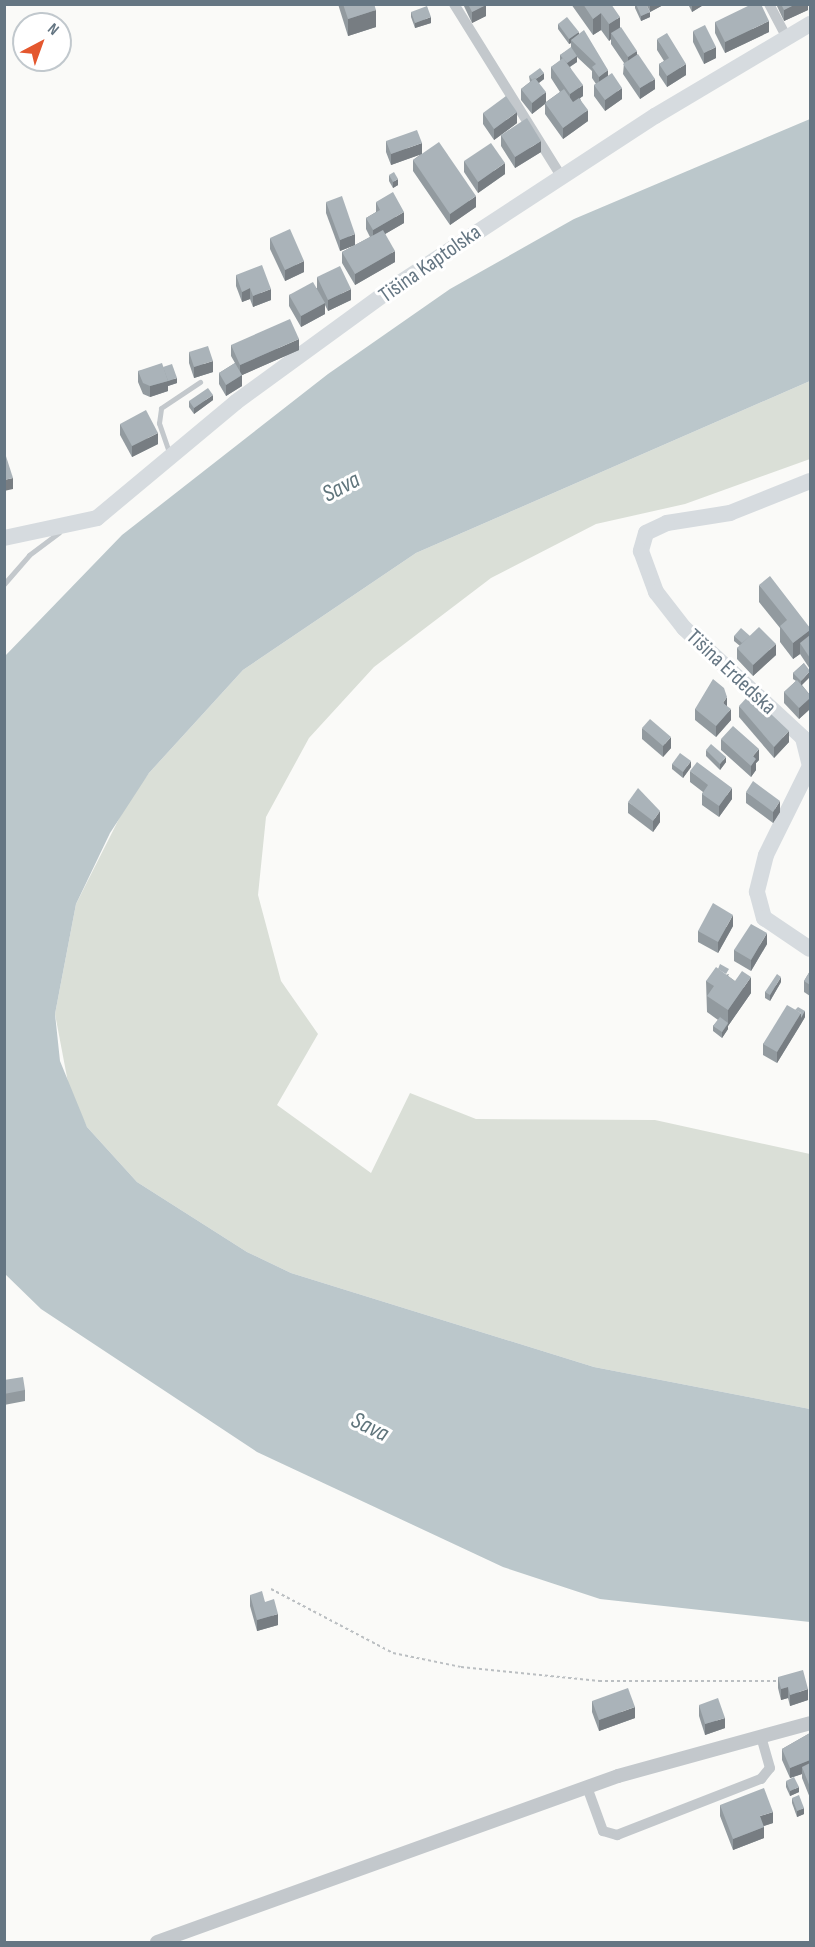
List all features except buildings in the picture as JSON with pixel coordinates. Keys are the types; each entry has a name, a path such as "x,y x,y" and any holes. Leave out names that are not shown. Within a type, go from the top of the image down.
{"main road":[{"name":"Tišina Kaptolska","path":"4,538 97,518 170,457 395,286 561,176 810,24"},
{"name":"Tišina Erdedska","path":"810,481 729,513 667,523 646,533 641,551 657,592 684,628 803,738 810,766 766,855 757,892 764,918 810,949"}],"street":[{"path":"454,4 561,176"},
{"path":"769,4 788,38"},
{"path":"157,1942 587,1787 810,1723"},
{"path":"587,1787 603,1830 617,1835 761,1779 771,1768 761,1737"}],"lane":[{"path":"788,38 810,33"},
{"path":"170,457 159,423 161,408 200,382"},
{"path":"4,584 29,555 68,526"}],"path":[{"path":"271,1589 393,1653 460,1667 599,1682 786,1681"}],"shaded area":[{"path":"810,381 810,459 685,504 596,524 491,578 374,667 309,738 266,817 258,895 281,981 318,1034 277,1105 371,1173 410,1093 476,1119 655,1120 810,1154 810,1409 594,1367 291,1273 247,1252 137,1182 87,1127 70,1093 55,1014 76,904 127,803 149,773 243,670 416,553"}],"water":[{"name":"Sava","path":"810,119 810,381 416,553 243,670 149,773 110,833 76,904 55,1014 60,1061 87,1127 137,1182 247,1252 291,1273 594,1367 810,1409 810,1622 600,1599 503,1567 257,1452 41,1309 4,1273 5,656 122,535 328,374 450,289 574,219"}]}
